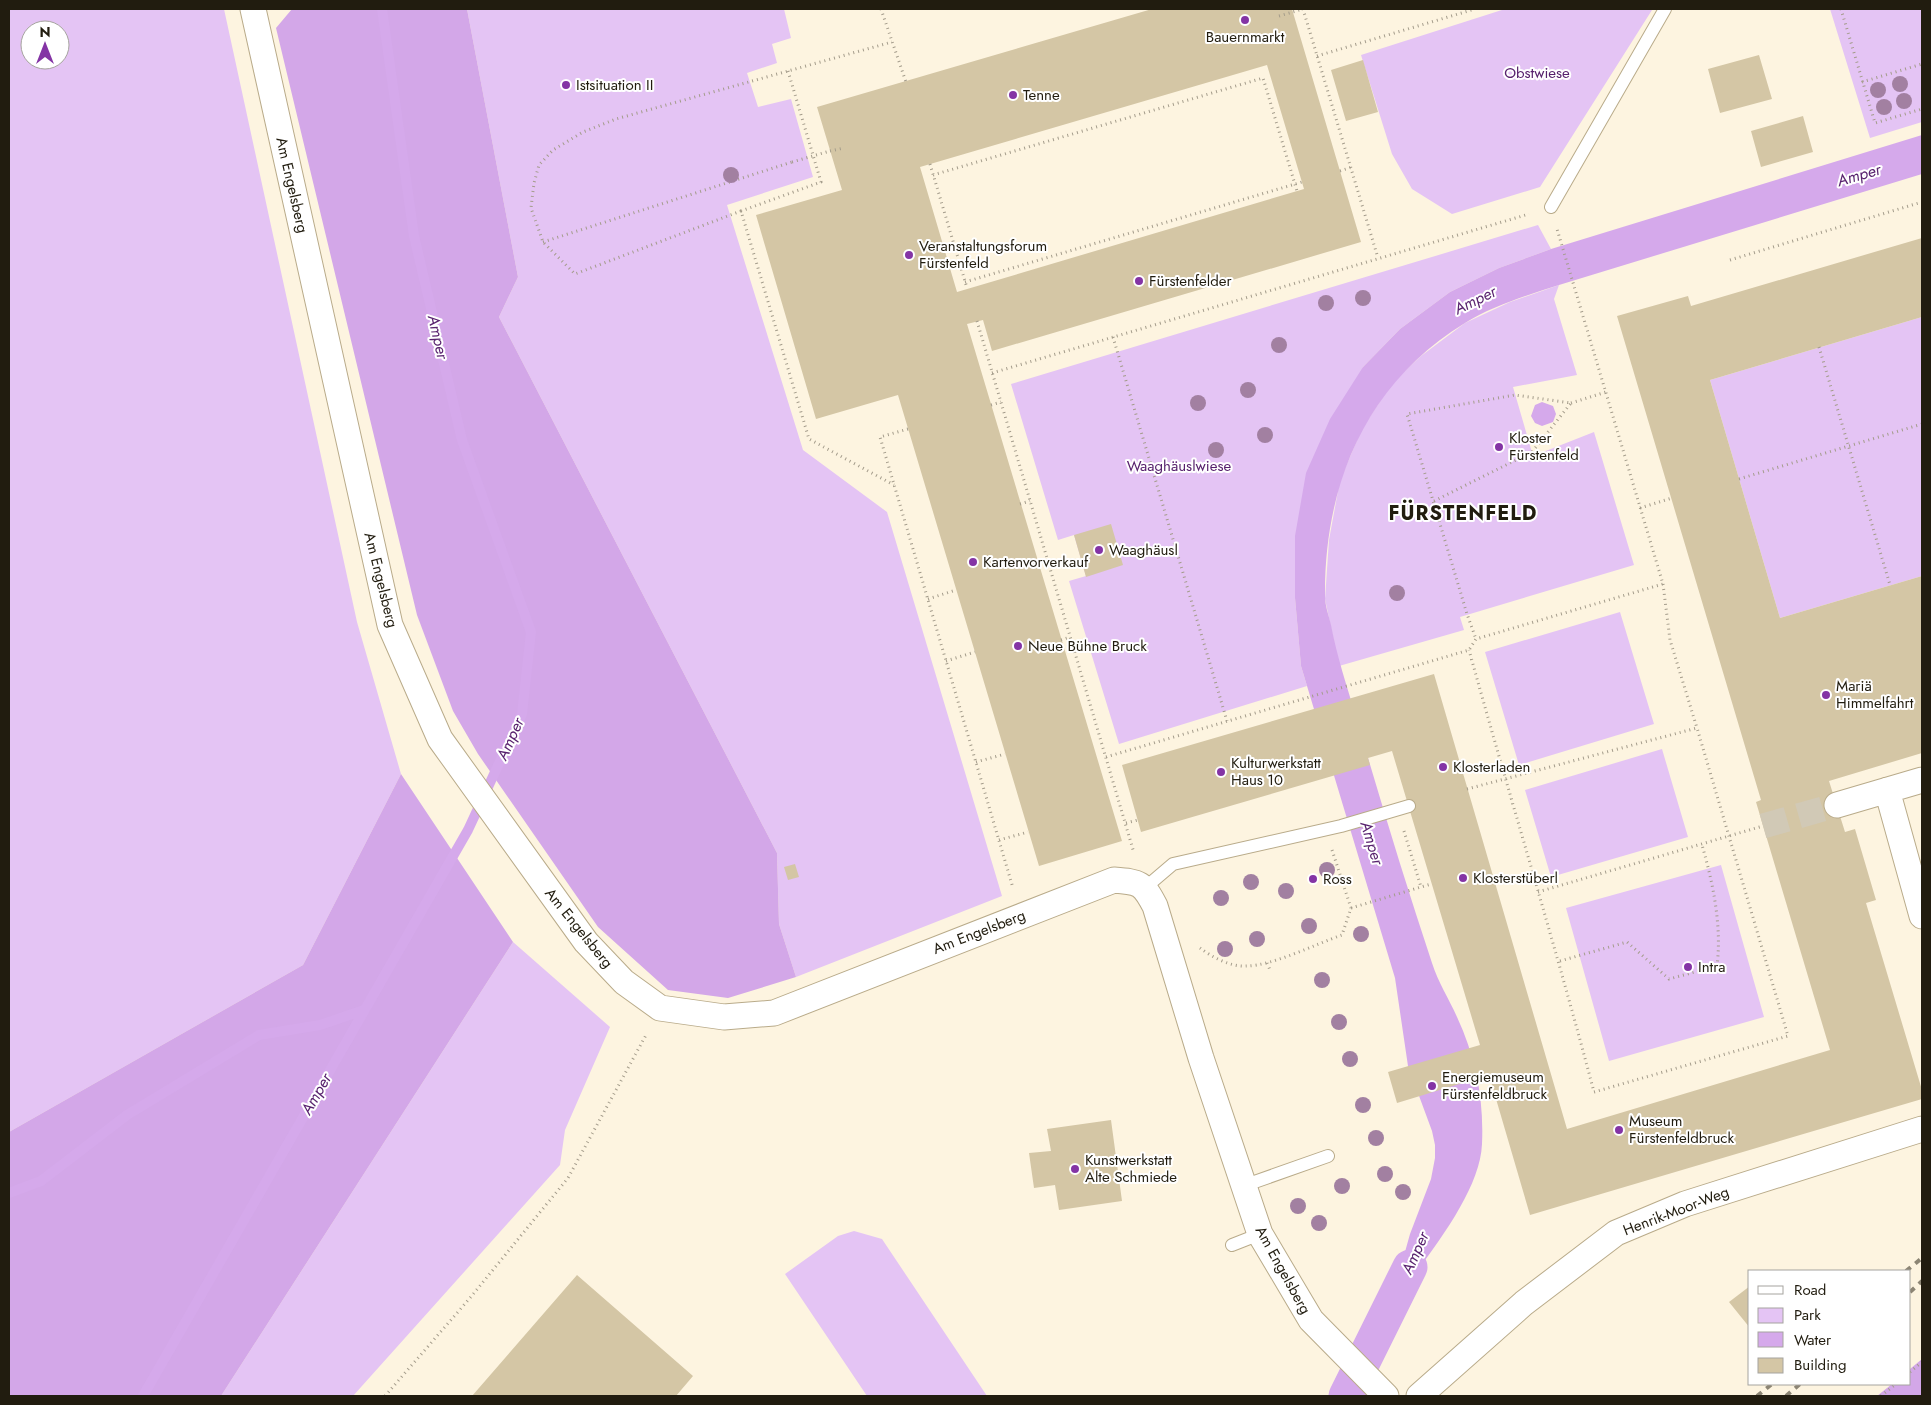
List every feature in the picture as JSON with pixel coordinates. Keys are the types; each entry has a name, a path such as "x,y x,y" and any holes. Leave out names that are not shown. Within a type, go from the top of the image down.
{"street":[{"name":"Am Engelsberg","path":"253,9 390,626 440,739 586,942 624,982 660,1008 724,1018 774,1012 1114,880 1131,881 1146,887 1156,906 1243,1186 1260,1234 1311,1320 1382,1392"},
{"path":"1837,805 1922,780"},
{"path":"1887,790 1922,916"},
{"name":"Henrik-Moor-Weg","path":"1419,1396 1524,1303 1616,1233 1685,1204 1922,1129"}],"lane":[{"path":"1551,207 1666,9"},
{"path":"1146,887 1174,864 1325,830 1398,809"},
{"path":"1243,1186 1328,1156"},
{"path":"1232,1245 1260,1234"}],"path":[{"path":"881,9 906,82"},
{"path":"1279,16 1303,9 1378,258"},
{"path":"1317,56 1474,9"},
{"path":"1841,9 1875,123 1922,110"},
{"path":"788,71 822,182 575,274 543,242 530,208 539,165 553,150 583,132 616,119 788,71 892,42"},
{"path":"1862,82 1922,64"},
{"path":"933,175 1263,78 1297,191"},
{"path":"543,242 792,162 844,148"},
{"path":"930,164 967,288"},
{"path":"1340,171 1352,167"},
{"path":"965,282 1302,182"},
{"path":"1730,260 1922,202"},
{"path":"992,372 1551,207"},
{"path":"741,211 809,439 894,485"},
{"path":"1469,650 1538,892 1560,961 1594,1092 1788,1036 1670,640 1663,584 1560,239"},
{"path":"977,321 1130,839"},
{"path":"1113,337 1227,721"},
{"path":"1819,347 1890,585"},
{"path":"1476,639 1407,414 1515,394 1571,403 1606,392"},
{"path":"991,405 1001,402"},
{"path":"1434,501 1532,452 1571,403"},
{"path":"1739,479 1922,424"},
{"path":"908,429 880,437 1021,915"},
{"path":"1640,508 1672,498"},
{"path":"1020,504 1030,501"},
{"path":"1039,565 1048,562"},
{"path":"1106,757 1469,650 1476,639 1663,584"},
{"path":"928,598 956,590"},
{"path":"1061,640 1070,637"},
{"path":"946,661 975,652"},
{"path":"1467,789 1696,728"},
{"path":"976,762 1005,754"},
{"path":"1398,809 1421,887"},
{"path":"1126,823 1138,820"},
{"path":"1538,892 1764,826"},
{"path":"1197,946 1208,955 1230,964 1246,966 1267,962 1342,935 1351,908 1325,830"},
{"path":"999,840 1028,832"},
{"path":"1560,961 1627,942 1669,979 1717,966 1720,943 1708,868 1702,845"},
{"path":"1351,908 1431,884"},
{"path":"1267,962 1270,970"},
{"path":"385,1396 470,1298 568,1178 660,1008"},
{"path":"1911,1371 1922,1362"},
{"path":"1881,1396 1895,1385"}],"green space":[{"path":"9,9 224,9 357,622 401,774 303,965 9,1132"},
{"path":"467,9 784,9 791,38 772,44 777,63 747,73 758,107 791,99 813,177 727,205 803,450 887,512 1002,896 796,977 779,924 777,853 499,317 518,277"},
{"name":"Obstwiese","path":"1505,9 1652,10 1540,187 1452,214 1412,189 1392,154 1361,55"},
{"path":"1830,9 1922,9 1922,122 1870,138"},
{"name":"Waaghäuslwiese","path":"1538,225 1551,249 1499,268 1450,292 1400,329 1363,367 1295,598 1301,666 1307,686 1119,744 1069,581 1086,576 1074,535 1058,540 1011,384"},
{"path":"1559,285 1554,299 1577,375 1513,387 1533,456 1594,432 1634,565 1460,617 1464,630 1339,666 1325,599 1329,540 1340,480 1362,429 1392,383 1421,356 1465,323 1510,302"},
{"path":"1922,317 1922,576 1780,618 1710,380"},
{"path":"1620,612 1654,724 1519,765 1485,652"},
{"path":"1662,749 1688,837 1551,877 1525,790"},
{"path":"1721,865 1764,1017 1609,1061 1566,908"},
{"path":"513,942 610,1027 565,1130 560,1165 353,1396 221,1396"},
{"path":"854,1231 882,1239 987,1396 867,1396 785,1274 838,1236"}],"shaded area":[{"path":"292,9 467,9 518,277 499,317 777,853 779,924 796,977 728,998 668,990 598,927 478,754 453,711 417,615 276,28"},
{"path":"401,774 513,942 221,1396 9,1396 9,1132 303,965"},
{"path":"1922,1359 1922,1396 1877,1396 1891,1385 1911,1385 1911,1368"}],"water":[{"path":"1922,135 1922,174 1559,285 1511,301 1476,317 1431,347 1402,375 1377,406 1358,440 1343,476 1333,514 1327,554 1326,603 1342,671 1422,933 1434,970 1464,1032 1474,1063 1482,1111 1482,1144 1479,1165 1471,1186 1446,1230 1389,1309 1410,1234 1431,1179 1435,1158 1435,1145 1432,1131 1408,1066 1395,978 1301,666 1295,598 1295,536 1306,473 1330,419 1363,367 1400,329 1450,292 1499,268 1551,249"},
{"path":"1542,402 1553,406 1556,414 1553,422 1542,426 1535,423 1531,416 1535,405"}],"building":[{"path":"1152,9 1292,9 1361,242 992,351 983,320 967,324 1122,841 1039,866 898,395 816,419 756,215 842,190 817,107","holes":["1267,65 1304,189 957,292 920,167"]},
{"path":"1759,55 1772,99 1720,113 1708,69"},
{"path":"1363,60 1378,112 1346,121 1331,70"},
{"path":"1803,116 1813,152 1761,167 1751,131"},
{"path":"1922,238 1922,317 1710,380 1780,618 1922,576 1922,753 1829,781 1845,832 1855,829 1876,900 1866,903 1922,1090 1922,1099 1530,1215 1489,1075 1397,1103 1388,1072 1480,1045 1392,751 1368,758 1370,765 1141,832 1122,765 1434,674 1567,1129 1830,1050 1756,802 1761,800 1617,316 1688,296 1691,306"},
{"name":"Waaghäusl","path":"1111,524 1123,565 1086,577 1074,535"},
{"path":"795,864 799,877 788,880 784,867"},
{"name":"Kunstwerkstatt Alte Schmiede","path":"1111,1120 1122,1201 1059,1210 1055,1185 1034,1188 1029,1153 1051,1151 1047,1129"},
{"path":"577,1275 693,1376 676,1396 472,1396"},
{"path":"1748,1288 1748,1326 1729,1302"}],"waterway":[{"name":"Amper","path":"143,1396 468,830 522,714 531,632 462,440 414,236 382,9"},
{"path":"9,1193 41,1181 127,1115 259,1035 320,1025 364,1010"},
{"name":"Amper","path":"1346,1396 1410,1267"}],"tunnel":[{"path":"1763,826 1837,805"}],"railway":[{"path":"1907,1270 1922,1258"},
{"path":"1911,1291 1922,1281"},
{"path":"1757,1396 1771,1385"},
{"path":"1786,1396 1799,1385"}],"place":[{"name":"Bauernmarkt","path":"1245,20"},
{"name":"Istsituation II","path":"566,85"},
{"name":"Tenne","path":"1013,95"},
{"name":"Veranstaltungsforum Fürstenfeld","path":"909,255"},
{"name":"Fürstenfelder","path":"1139,281"},
{"name":"Kloster Fürstenfeld","path":"1499,447"},
{"name":"Waaghäusl","path":"1099,550"},
{"name":"Kartenvorverkauf","path":"973,562"},
{"name":"Neue Bühne Bruck","path":"1018,646"},
{"name":"Mariä Himmelfahrt","path":"1826,695"},
{"name":"Klosterladen","path":"1443,767"},
{"name":"Kulturwerkstatt Haus 10","path":"1221,772"},
{"name":"Klosterstüberl","path":"1463,878"},
{"name":"Ross","path":"1313,879"},
{"name":"Intra","path":"1688,967"},
{"name":"Energiemuseum Fürstenfeldbruck","path":"1432,1086"},
{"name":"Museum Fürstenfeldbruck","path":"1619,1130"},
{"name":"Kunstwerkstatt Alte Schmiede","path":"1075,1169"}],"district":[{"name":"FÜRSTENFELD","path":"1463,513"}]}
